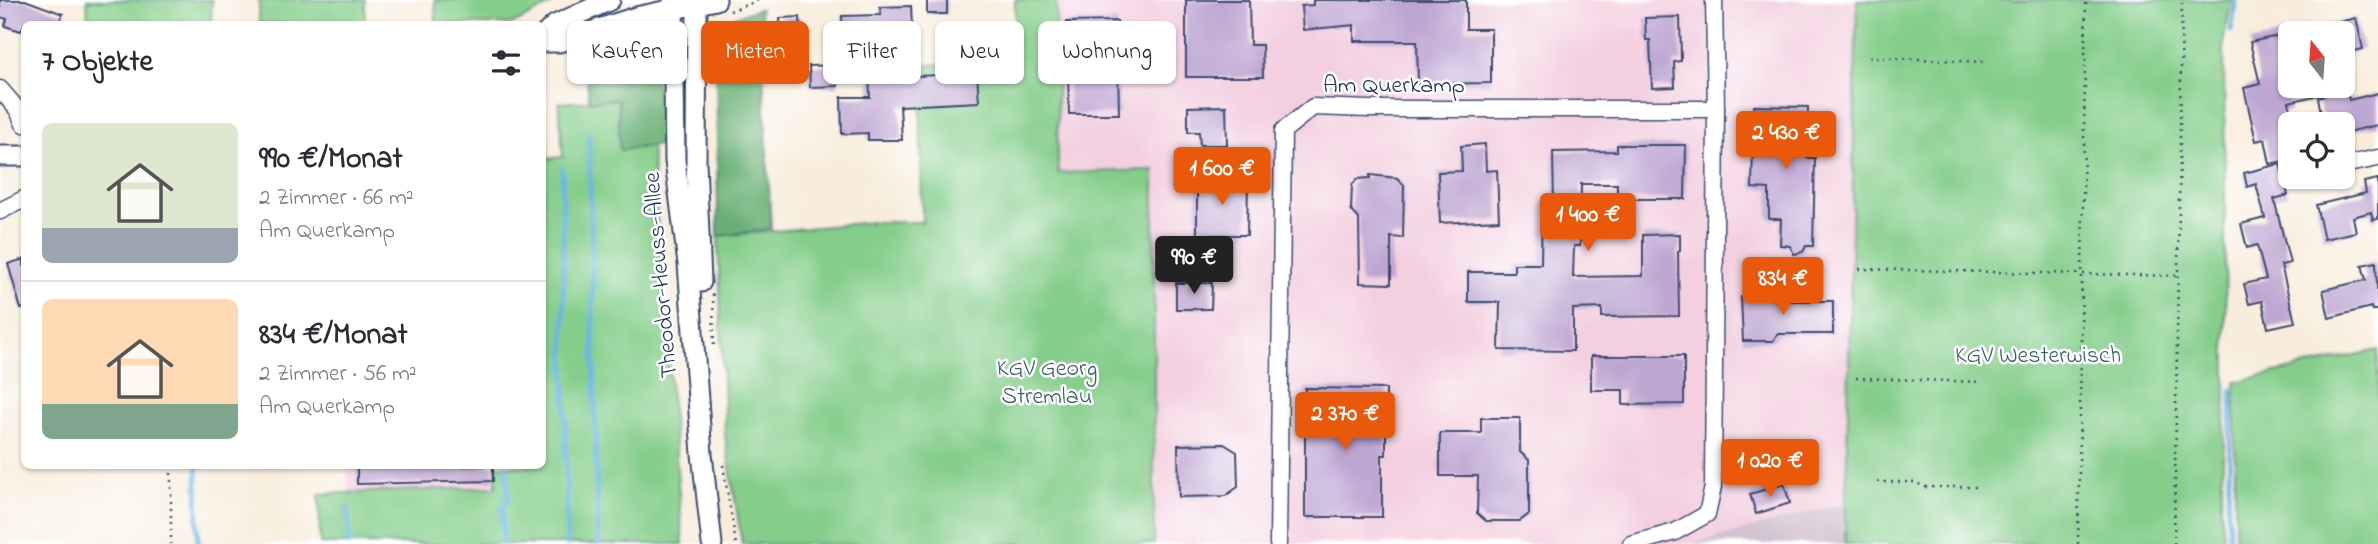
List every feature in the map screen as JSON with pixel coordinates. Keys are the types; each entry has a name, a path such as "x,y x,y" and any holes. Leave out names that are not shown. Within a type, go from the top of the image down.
{"street":[{"path":"548,40 555,25 610,0"},
{"path":"1631,544 1675,533 1707,514 1713,487 1716,109 1714,0"},
{"path":"548,40 636,17 672,4 704,1"},
{"name":"Theodor-Heuss-Allee","path":"704,1 696,162 709,433 725,544"},
{"path":"548,40 567,43"},
{"name":"Theodor-Heuss-Allee","path":"674,84 675,161 688,264 702,454 712,544"},
{"path":"0,89 21,116"},
{"name":"Am Querkamp","path":"1278,544 1283,131 1313,107 1716,109"},
{"path":"0,156 21,156"},
{"path":"2355,163 2378,158"},
{"path":"0,211 21,200"}],"path":[{"path":"719,21 724,13 759,0"},
{"path":"2078,544 2086,0"},
{"path":"2174,544 2182,0"},
{"path":"1869,57 1986,62"},
{"path":"1859,270 2177,276"},
{"path":"1856,378 1982,382"},
{"path":"171,469 171,544"},
{"path":"1877,482 1914,482 1925,487 1980,487"}],"shaded area":[{"path":"1056,0 1857,0 1846,502 1692,544 1154,544 1154,170 1058,173 1057,84 1176,84 1176,21 1056,21"},
{"path":"347,469 496,469 496,487 348,493"},
{"path":"1846,502 1845,544 1692,544"}],"green space":[{"path":"87,0 212,0 211,21 88,21"},
{"path":"259,0 365,0 365,21 259,21"},
{"path":"435,0 560,0 519,21 436,21"},
{"name":"KGV Georg Stremlau","path":"1015,0 1056,0 1056,21 1038,21 1038,84 1057,84 1058,173 1154,170 1154,544 742,544 725,436 718,236 873,222 922,222 921,65 935,65 935,84 1024,84 1024,21 1015,21"},
{"name":"KGV Westerwisch","path":"1857,0 2232,0 2224,38 2226,390 2221,509 2225,544 1845,544"},
{"path":"760,9 761,21 730,21"},
{"path":"587,84 657,84 661,100 662,145 620,150 618,99 589,101"},
{"path":"716,84 764,84 771,229 718,236"},
{"path":"618,99 620,150 651,146 683,544 320,544 319,494 496,487 496,469 546,469 546,159 563,157 559,103"},
{"path":"2378,350 2378,544 2235,544 2235,382"}],"building":[{"path":"0,0 25,0 63,14 60,21 21,21 21,31 5,26 7,19 0,17"},
{"path":"927,0 947,0 947,14 927,14"},
{"path":"1186,0 1249,0 1250,45 1262,45 1263,77 1186,77"},
{"path":"1313,0 1466,0 1466,29 1491,29 1491,83 1418,84 1417,41 1354,41 1354,25 1303,30 1301,6 1313,5"},
{"path":"911,6 912,21 842,21 842,16 881,15 880,7"},
{"path":"800,17 800,21 780,21 780,18"},
{"path":"1680,17 1681,61 1674,62 1675,87 1652,88 1650,40 1646,40 1645,18"},
{"path":"2356,18 2363,49 2356,51 2356,21 2343,21"},
{"path":"2278,36 2278,98 2306,98 2289,102 2291,111 2278,112 2278,162 2270,164 2265,139 2256,141 2244,88 2260,84 2250,42"},
{"path":"809,66 823,66 823,84 838,86 810,87"},
{"path":"935,75 935,84 978,84 979,102 900,106 902,140 868,140 868,133 842,134 841,97 870,97 870,84 921,84 921,76"},
{"path":"1068,84 1118,84 1119,114 1069,114"},
{"path":"2378,93 2378,125 2355,130 2355,112 2321,112 2318,98 2349,100"},
{"path":"1226,106 1227,145 1200,145 1199,132 1188,132 1188,107"},
{"path":"1754,106 1808,107 1807,158 1815,158 1813,246 1806,246 1803,252 1794,254 1790,246 1780,245 1781,219 1769,219 1769,189 1752,188"},
{"path":"1485,144 1486,171 1497,170 1499,220 1440,223 1438,172 1462,171 1461,146"},
{"path":"1617,145 1686,145 1685,199 1617,199 1617,184 1581,184 1580,246 1574,246 1573,277 1643,276 1643,235 1680,234 1679,316 1602,317 1602,308 1573,309 1573,351 1499,350 1500,302 1468,302 1468,272 1514,272 1514,264 1541,264 1542,203 1554,203 1553,152 1617,151"},
{"path":"2278,164 2278,189 2286,189 2288,195 2274,199 2290,263 2281,265 2295,322 2268,328 2262,301 2249,304 2244,284 2266,279 2257,245 2247,248 2241,224 2265,218 2256,184 2247,187 2244,173"},
{"path":"1370,175 1397,178 1404,185 1403,238 1391,237 1391,284 1360,283 1359,219 1351,210 1352,185 1357,179 1370,178"},
{"path":"1197,179 1248,179 1247,235 1197,235"},
{"path":"2378,179 2378,219 2373,220 2371,212 2353,217 2356,232 2324,239 2316,205 2366,193 2364,182"},
{"path":"21,260 21,309 8,264"},
{"path":"2376,262 2378,310 2372,310 2371,307 2329,318 2323,290 2366,280 2362,265"},
{"path":"1176,283 1212,283 1211,309 1176,309"},
{"path":"1748,291 1775,291 1775,301 1833,301 1833,334 1778,334 1773,341 1743,341 1741,297 1748,297"},
{"path":"1591,356 1684,356 1684,404 1623,405 1623,390 1591,390"},
{"path":"1305,388 1386,389 1382,517 1305,517"},
{"path":"1481,418 1520,418 1520,452 1529,460 1529,514 1520,521 1486,521 1477,513 1478,476 1440,476 1440,433 1481,433"},
{"path":"1224,444 1237,452 1238,487 1225,496 1179,497 1178,445"},
{"path":"357,469 493,469 493,481 357,484"},
{"path":"1784,484 1790,503 1756,514 1750,494"}],"waterway":[{"path":"2231,31 2236,0"},
{"path":"589,134 598,544"},
{"path":"562,168 567,544"},
{"path":"2230,544 2228,510 2232,390"},
{"path":"197,469 198,544"},
{"path":"503,544 502,508 508,500 507,469"},
{"path":"348,509 349,544"}]}
